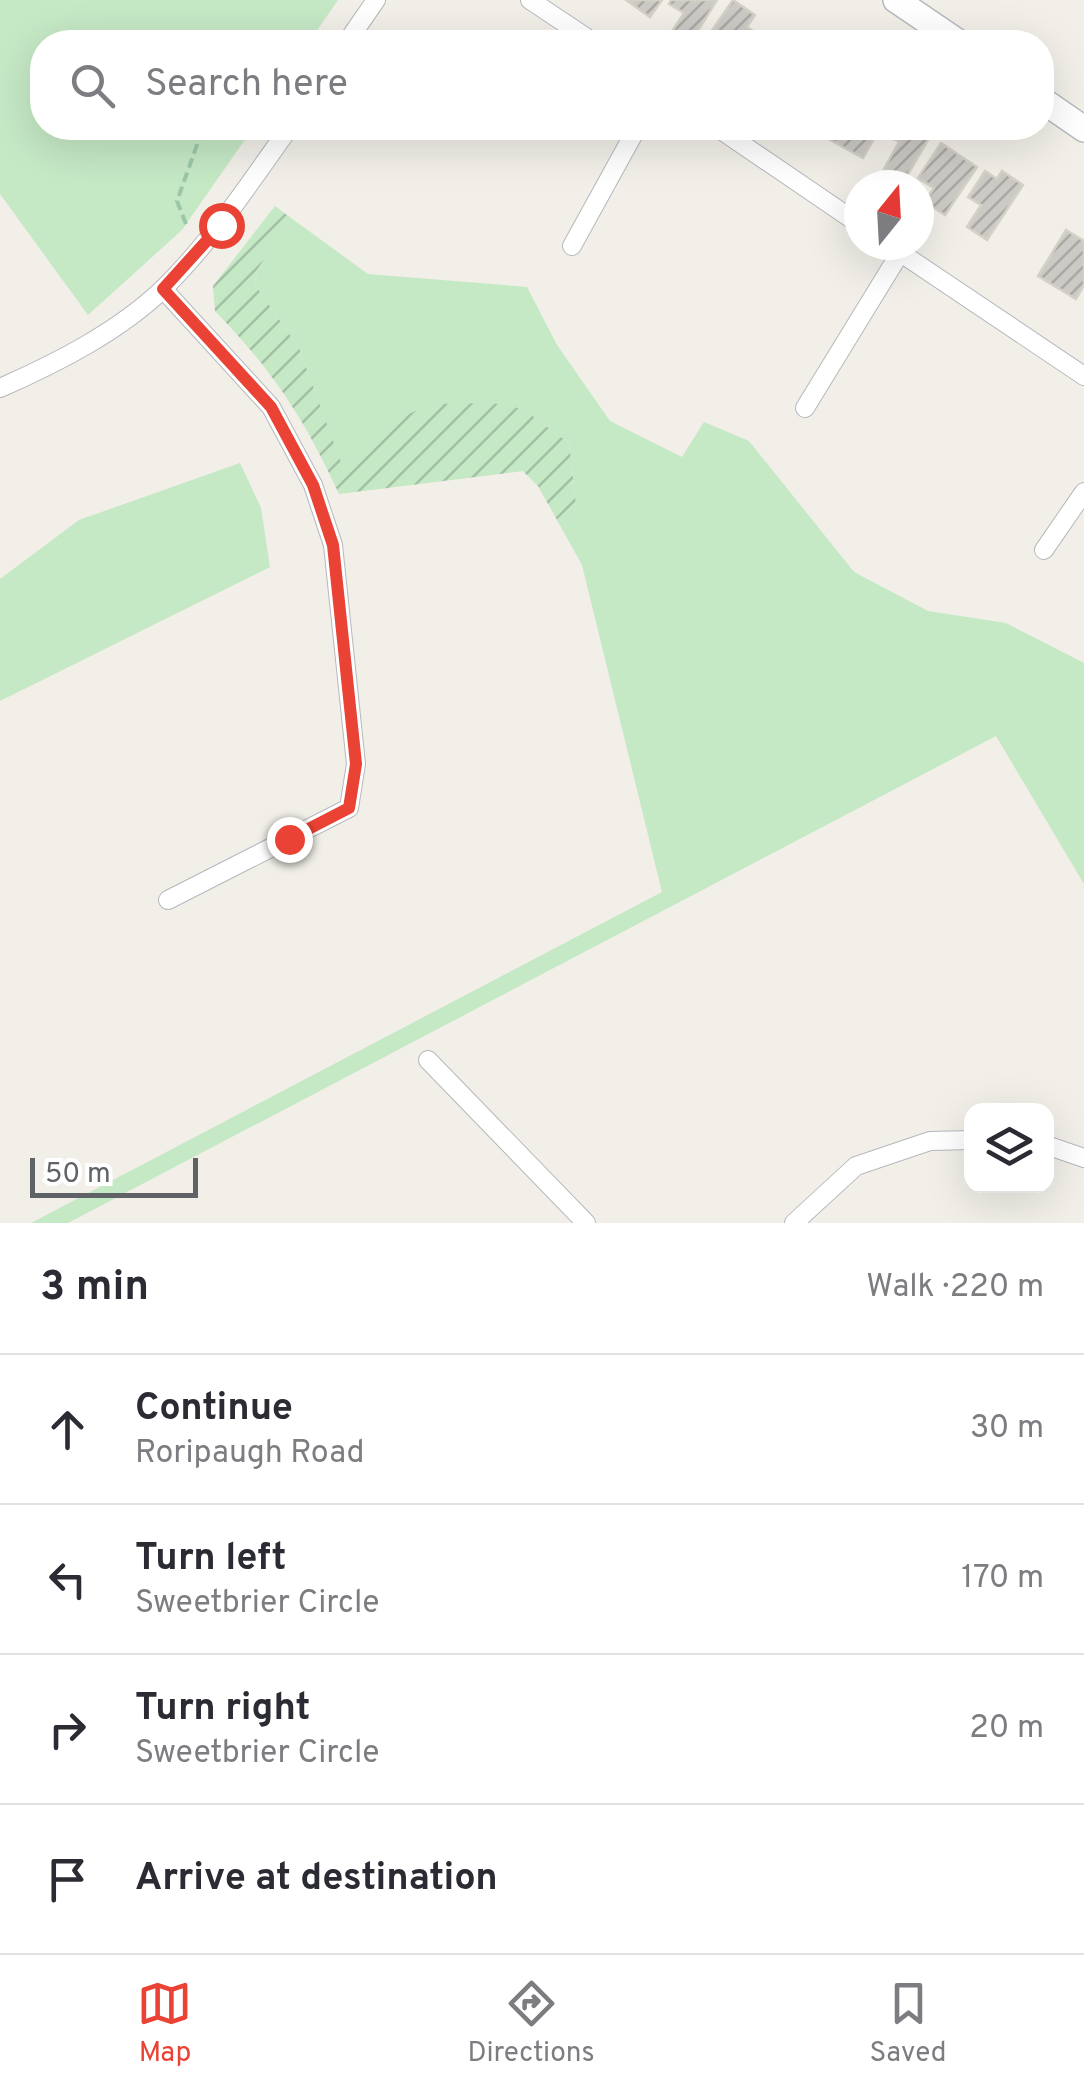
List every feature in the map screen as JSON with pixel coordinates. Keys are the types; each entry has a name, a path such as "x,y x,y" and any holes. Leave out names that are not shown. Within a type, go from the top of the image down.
{"main road":[{"path":"896,0 940,30"},
{"path":"1054,108 1084,128"}],"street":[{"path":"355,30 376,0"},
{"path":"530,0 576,30"},
{"path":"0,388 106,331 163,289 221,225 281,140"},
{"path":"572,246 630,140"},
{"path":"736,140 844,214"},
{"path":"805,408 889,260"},
{"path":"911,260 1084,376"},
{"path":"163,289 271,407 313,485 333,545 356,764 349,808 168,900"},
{"path":"1044,550 1084,492"},
{"path":"428,1060 586,1223"},
{"path":"794,1223 856,1166 930,1141 964,1140"},
{"path":"1054,1148 1084,1158"}],"path":[{"path":"186,224 177,200 196,140"}],"green space":[{"path":"0,0 338,0 317,30 30,30 30,140 245,140 182,230 88,315 0,194"},
{"path":"275,206 291,218 257,270 255,285 299,348 343,468 380,428 430,404 493,403 523,409 569,443 576,504 557,520 538,486 523,471 339,494 286,397 215,311 213,286"},
{"path":"291,218 368,274 527,287 557,345 610,421 682,457 704,422 749,441 854,572 928,611 1006,623 1084,663 1084,884 996,736 68,1223 31,1223 662,892 582,565 557,520 576,504 569,443 523,409 380,428 343,469 299,348 255,285 257,270"},
{"path":"240,463 261,508 270,567 0,701 0,579 79,520"}],"building":[{"path":"626,0 662,0 650,17"},
{"path":"671,0 717,0 698,30 673,30 684,13 669,4"},
{"path":"733,0 755,15 747,27 752,30 712,30"},
{"path":"830,140 873,140 863,158"},
{"path":"896,140 928,140 910,170 884,169 899,142"},
{"path":"941,143 977,167 945,215 934,208 934,170 923,170"},
{"path":"985,171 997,179 1002,171 1023,185 987,240 967,227 981,205 968,197"},
{"path":"1066,230 1084,241 1084,285 1076,299 1038,276"}],"route":[{"path":"221,225 163,289 230,357 271,407 313,485 333,545 356,764 349,808 289,839"}]}
